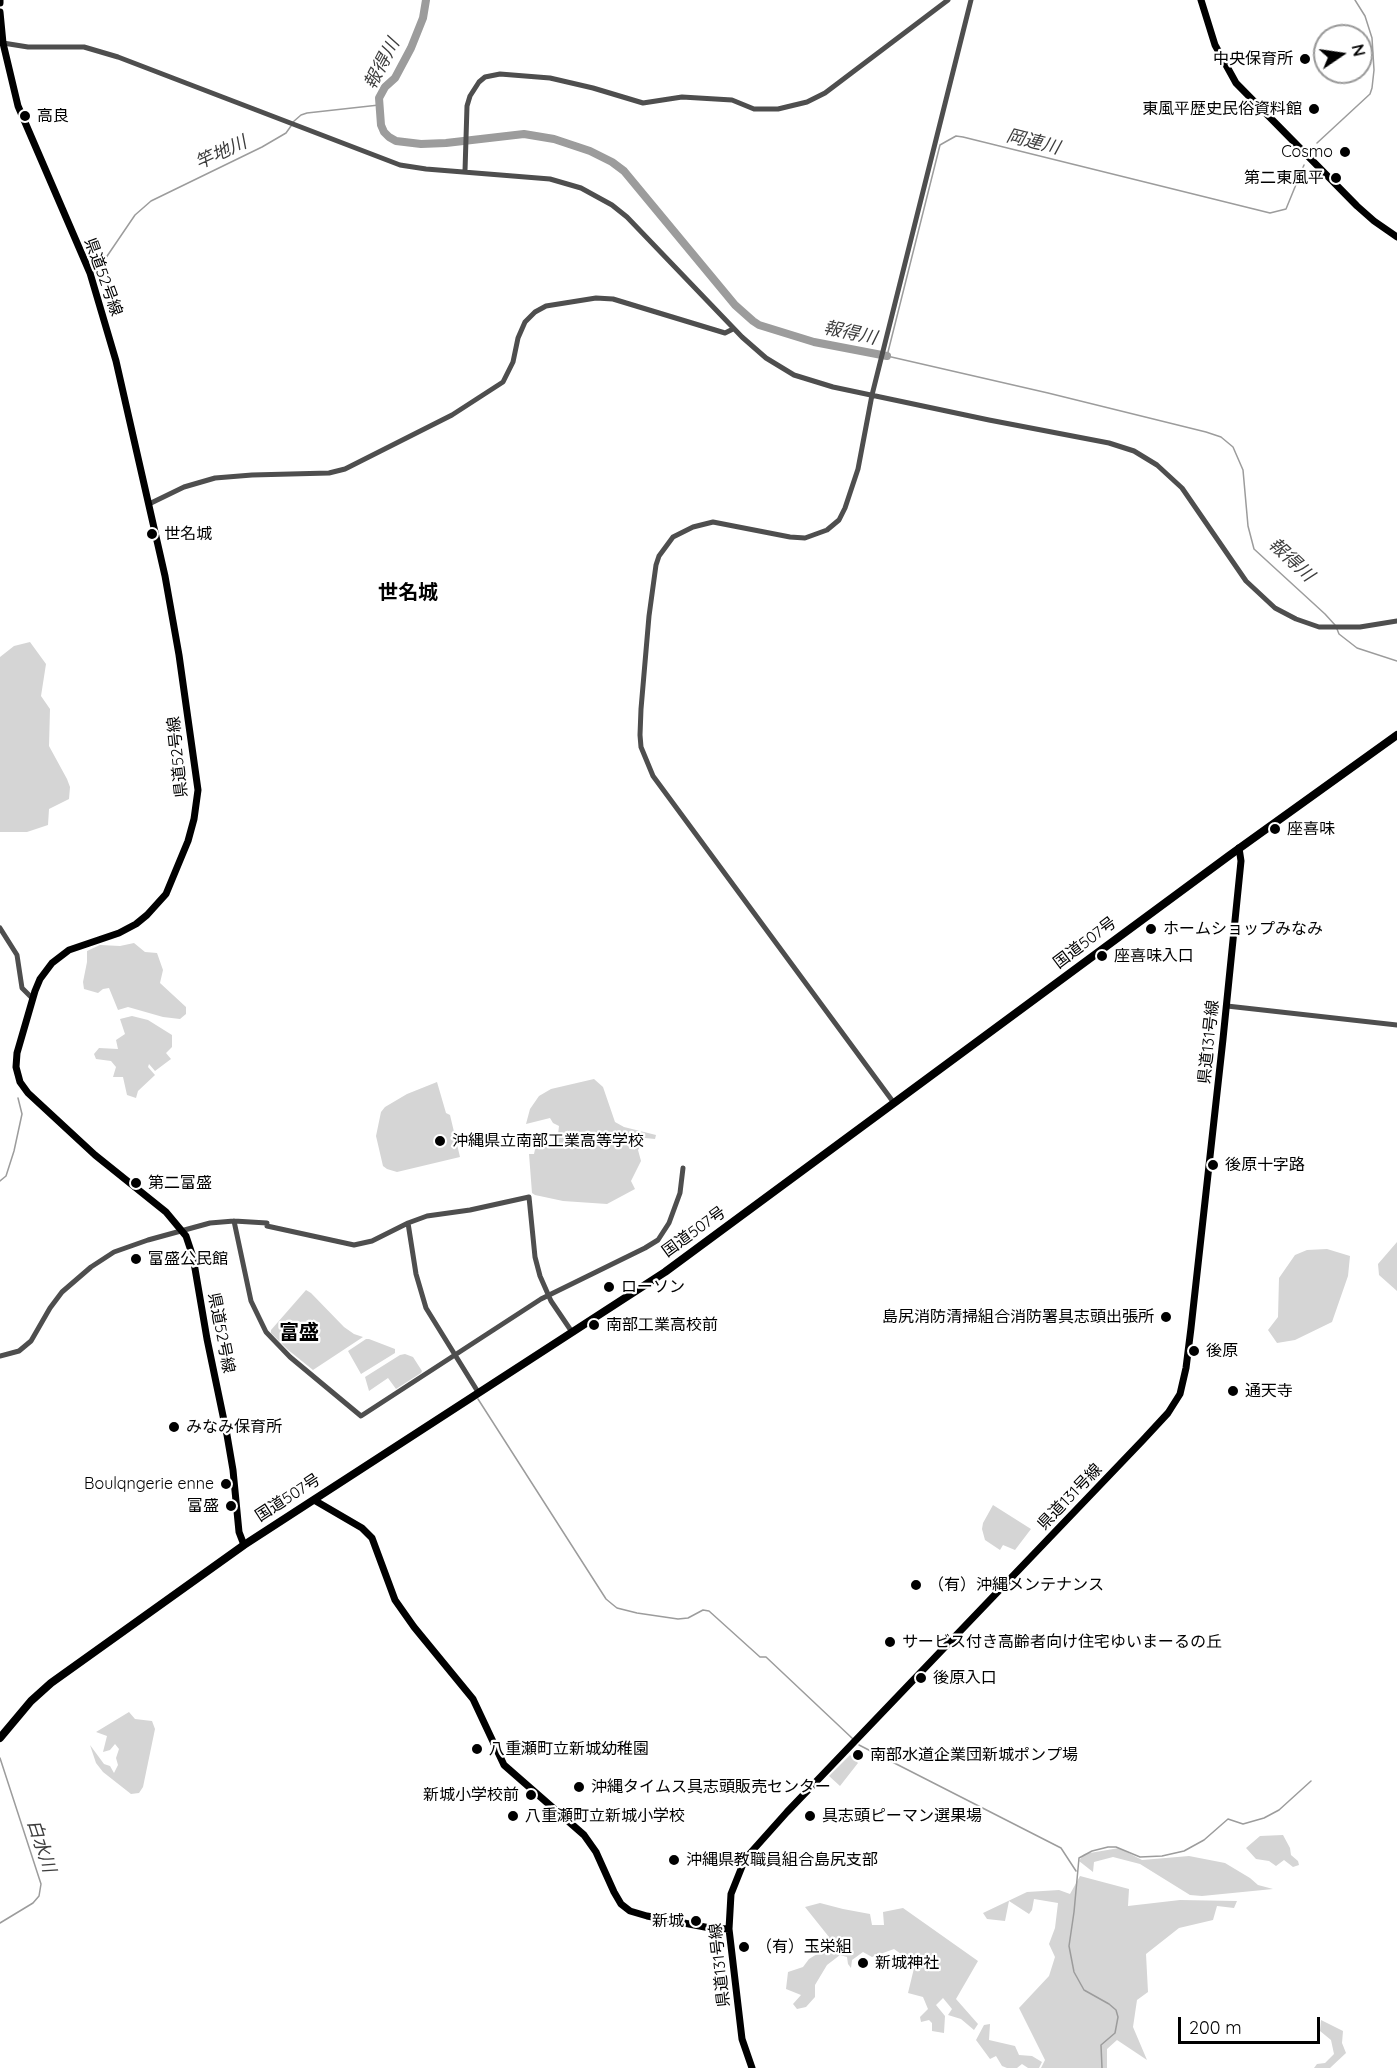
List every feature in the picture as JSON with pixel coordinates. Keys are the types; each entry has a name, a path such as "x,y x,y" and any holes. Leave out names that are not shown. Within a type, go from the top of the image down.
{"highway":[{"name":"国道507号","path":"0,1738 30,1701 46,1686 244,1545 674,1265 1239,848 1397,735"}],"main road":[{"path":"1201,0 1215,45 1236,83 1357,206 1397,237"},
{"name":"県道52号線","path":"0,12 1,42 24,124 84,260 99,302 118,370 149,504 179,655 198,790 188,842 173,880 158,905 129,928 64,953 45,972 33,999 16,1060 17,1076 24,1089 95,1155 160,1206 183,1231 193,1257 211,1358 228,1435 239,1532 244,1545"},
{"name":"県道131号線","path":"752,2068 742,2039 729,1929 729,1906 734,1882 745,1859 1143,1440 1168,1413 1178,1398 1186,1368 1190,1338 1227,1006 1241,861 1239,848"},
{"path":"314,1500 362,1528 372,1538 395,1600 473,1699 504,1765 584,1835 596,1852 621,1904 630,1911 646,1916 710,1928 729,1929"}],"street":[{"path":"465,171 467,106 484,77 500,74 550,78 643,103 682,98 732,100 754,109 777,109 807,102 825,93 948,0"},
{"path":"894,1103 652,776 644,757 640,735 649,616 657,565 663,549 673,537 713,522 798,538 820,534 839,520 852,492 872,395 971,0"},
{"path":"1,42 28,47 84,47 118,57 378,158 409,167 550,179 581,188 620,211 642,231 733,329 766,358 795,375 819,384 1109,443 1134,451 1157,465 1182,488 1246,581 1275,608 1319,627 1360,627 1397,621"},
{"path":"149,504 183,487 214,478 329,473 345,469 452,415 503,382 513,362 518,338 525,322 534,312 546,306 596,298 613,299 725,333 733,329"},
{"path":"0,928 15,950 22,988 33,999"},
{"path":"1227,1006 1397,1025"},
{"path":"234,1221 251,1301 266,1332 290,1357 362,1416 548,1295 658,1240 669,1223 680,1193 683,1168"},
{"path":"0,1356 19,1351 31,1341 58,1297 95,1264 127,1247 210,1223 234,1221 267,1225 354,1245 372,1241 427,1216 470,1210 529,1197 536,1257 548,1295 572,1332"},
{"path":"408,1223 416,1274 423,1300 439,1331 478,1392"}],"shaded area":[{"path":"30,642 46,664 41,696 50,709 49,746 67,779 70,787 69,799 49,809 48,825 27,832 0,832 0,657 14,646"},
{"path":"134,943 145,952 157,953 163,970 160,983 186,1007 186,1014 180,1019 163,1017 128,1007 118,1010 109,988 98,993 84,989 87,951 100,945 120,946"},
{"path":"132,1016 148,1020 172,1035 172,1047 166,1053 171,1059 155,1071 149,1064 148,1067 155,1075 138,1091 136,1098 127,1095 123,1077 113,1077 116,1067 111,1061 96,1059 94,1054 99,1048 118,1049 116,1040 125,1034 120,1019"},
{"path":"594,1079 603,1087 615,1122 624,1127 656,1135 655,1139 645,1138 638,1150 641,1161 631,1181 635,1189 607,1204 563,1201 535,1195 532,1193 529,1154 534,1154 537,1140 545,1138 548,1145 557,1143 559,1126 550,1118 526,1124 530,1109 539,1096 551,1089"},
{"path":"437,1082 446,1113 450,1115 460,1157 397,1172 387,1169 383,1166 376,1136 381,1112 385,1107 407,1094"},
{"path":"1397,1242 1397,1291 1379,1275 1378,1264"},
{"path":"1327,1249 1350,1256 1348,1276 1332,1322 1295,1340 1277,1343 1268,1330 1278,1317 1279,1278 1295,1255 1307,1250"},
{"path":"306,1290 344,1327 363,1337 313,1370 271,1333 271,1330"},
{"path":"366,1339 395,1349 395,1353 361,1374 348,1351"},
{"path":"405,1354 413,1357 421,1373 396,1389 388,1378 369,1391 365,1377"},
{"path":"993,1505 1031,1529 1015,1550 1003,1545 1000,1550 985,1540 983,1523"},
{"path":"129,1712 135,1719 152,1721 155,1729 143,1787 139,1793 131,1794 103,1772 96,1763 90,1745 114,1773 118,1765 116,1758 119,1749 115,1744 110,1750 103,1752 107,1736 96,1732"},
{"path":"850,1755 858,1763 840,1786 829,1776"},
{"path":"1283,1835 1291,1855 1299,1865 1293,1867 1284,1860 1276,1866 1269,1861 1256,1859 1246,1848 1260,1836"},
{"path":"1119,1848 1142,1860 1189,1856 1225,1863 1258,1885 1273,1889 1202,1896 1190,1895 1140,1864 1113,1857 1094,1862 1093,1872 1079,1861 1084,1854"},
{"path":"1080,1876 1129,1889 1128,1906 1180,1900 1237,1901 1234,1908 1217,1906 1213,1920 1179,1928 1146,1954 1148,1992 1137,2000 1133,2027 1147,2060 1117,2040 1107,2049 1107,2068 1041,2068 1045,2060 1019,2008 1049,1976 1055,1957 1049,1944 1055,1928 1058,1903 1034,1899 1029,1914 1009,1901 1005,1921 987,1919 983,1913 1027,1892 1059,1890 1070,1894"},
{"path":"820,1903 870,1914 872,1925 884,1925 883,1912 903,1908 978,1961 956,1999 978,2024 974,2030 961,2019 948,2015 952,2009 943,1998 936,2005 945,2016 944,2033 932,2031 932,2023 929,2020 921,2022 920,2017 928,2009 923,1997 908,1993 915,1964 894,1949 872,1957 863,1952 852,1960 851,1968 847,1957 840,1955 827,1965 815,1985 815,1997 806,2007 797,2009 793,2004 801,1995 786,1989 788,1972 803,1967 809,1959 822,1951 829,1937 805,1907"},
{"path":"1321,2020 1343,2031 1342,2043 1346,2053 1330,2068 1314,2068 1317,2064 1325,2063 1334,2054 1331,2040 1320,2031"},
{"path":"990,2024 989,2040 1015,2046 1019,2055 1032,2056 1042,2062 1039,2068 1028,2068 1022,2064 1017,2068 1007,2068 1002,2066 996,2056 990,2059 976,2040 984,2025"}],"waterway":[{"name":"報得川","path":"426,0 423,18 411,48 395,78 385,87 379,98 381,125 389,137 396,141 421,144 524,134 554,139 590,151 624,171 735,305 753,321 759,325 814,342 887,356"},
{"name":"岡連川","path":"1317,143 1370,94 1372,88 1374,70 1372,38 1365,16 1355,0"},
{"name":"竿地川","path":"293,122 307,113 379,105"},
{"name":"竿地川","path":"99,268 135,215 151,201 262,147 286,133 291,126"},
{"name":"岡連川","path":"1304,165 1286,209 1270,213 956,136 940,145 887,356 1048,393 1221,437 1233,447 1243,470 1248,526 1254,549 1335,625"},
{"name":"報得川","path":"1337,629 1339,634 1357,648 1397,661"},
{"name":"白水川","path":"0,1181 6,1176 14,1151 22,1114 18,1098"},
{"path":"478,1399 606,1599 617,1608 678,1619 688,1618 703,1610 709,1611 760,1657 766,1657 853,1739"},
{"path":"859,1745 1061,1848 1076,1871"},
{"name":"白水川","path":"0,1758 41,1884 39,1896 33,1903 0,1923"},
{"path":"1102,2068 1101,2045 1115,2033 1118,2017 1116,2010 1109,2004 1084,1990 1074,1972 1069,1946 1079,1858 1092,1851 1108,1847 1116,1847 1140,1857 1162,1856 1184,1851 1204,1840 1228,1819 1243,1824 1264,1818 1279,1810 1311,1781"}],"place":[{"name":"中央保育所","path":"1305,59"},
{"name":"東風平歴史民俗資料館","path":"1314,109"},
{"name":"高良","path":"25,116"},
{"name":"Cosmo","path":"1345,152"},
{"name":"第二東風平","path":"1336,178"},
{"name":"世名城","path":"152,534"},
{"name":"座喜味","path":"1275,829"},
{"name":"ホームショップみなみ","path":"1151,929"},
{"name":"座喜味入口","path":"1102,956"},
{"name":"沖縄県立南部工業高等学校","path":"440,1141"},
{"name":"後原十字路","path":"1213,1165"},
{"name":"第二富盛","path":"136,1183"},
{"name":"富盛公民館","path":"136,1259"},
{"name":"ローソン","path":"609,1287"},
{"name":"島尻消防清掃組合消防署具志頭出張所","path":"1166,1317"},
{"name":"南部工業高校前","path":"594,1325"},
{"name":"後原","path":"1194,1351"},
{"name":"通天寺","path":"1233,1391"},
{"name":"みなみ保育所","path":"174,1427"},
{"name":"Boulqngerie enne","path":"226,1484"},
{"name":"富盛","path":"231,1506"},
{"name":"（有）沖縄メンテナンス","path":"916,1585"},
{"name":"サービス付き高齢者向け住宅ゆいまーるの丘","path":"890,1642"},
{"name":"後原入口","path":"921,1678"},
{"name":"八重瀬町立新城幼稚園","path":"477,1749"},
{"name":"南部水道企業団新城ポンプ場","path":"858,1755"},
{"name":"沖縄タイムス具志頭販売センター","path":"579,1787"},
{"name":"新城小学校前","path":"531,1795"},
{"name":"八重瀬町立新城小学校","path":"513,1816"},
{"name":"具志頭ピーマン選果場","path":"810,1816"},
{"name":"沖縄県教職員組合島尻支部","path":"674,1860"},
{"name":"新城","path":"696,1921"},
{"name":"（有）玉栄組","path":"744,1947"},
{"name":"新城神社","path":"863,1963"}],"district":[{"name":"世名城","path":"408,593"},
{"name":"富盛","path":"299,1333"}]}
